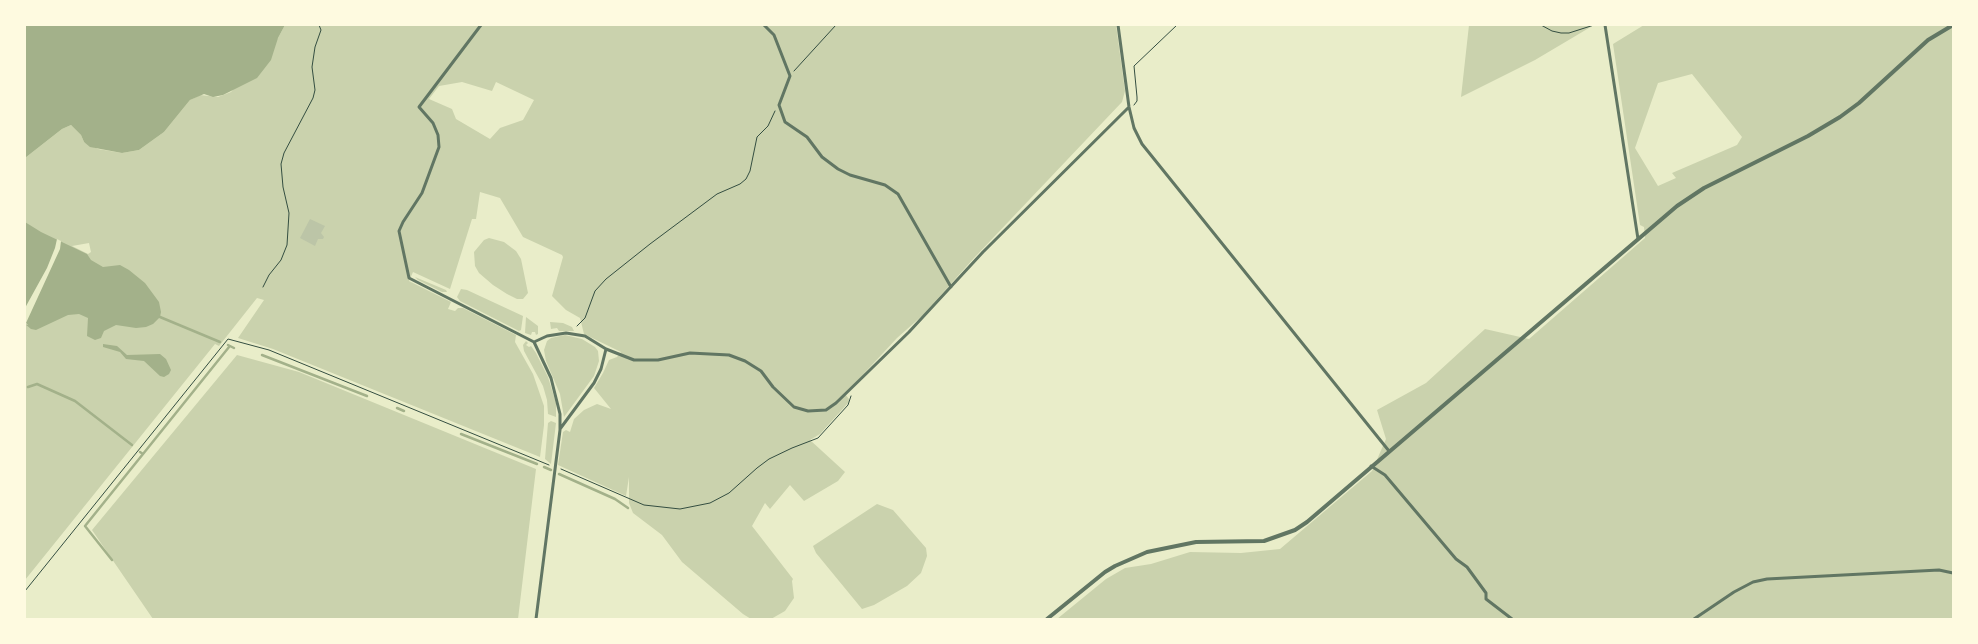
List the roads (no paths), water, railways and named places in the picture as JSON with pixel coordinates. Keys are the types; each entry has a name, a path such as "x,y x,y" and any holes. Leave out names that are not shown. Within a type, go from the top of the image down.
{"street":[{"path":"481,25 420,107 433,123 438,135 439,147 422,193 399,231 408,278 534,342 551,378 560,414 560,430 536,619"},
{"path":"764,25 774,35 790,76 779,105 785,122 812,141 827,162 850,175 885,185 898,194 950,287"},
{"path":"1118,25 1129,107 1134,128 1142,144 1389,451"},
{"path":"1605,25 1638,239"},
{"path":"1048,619 1105,572 1147,552 1196,542 1264,541 1286,534 1307,522 1677,206 1704,188 1808,136 1840,117 1859,103 1928,40 1953,25"},
{"path":"534,342 560,333 574,333 585,336 606,349 634,360 645,361 690,353 729,355 745,361 761,371 794,407 808,410 826,410 858,382 997,238 1129,107"},
{"path":"560,430 594,383 601,369 606,349"},
{"path":"1371,466 1385,475 1456,559 1467,568 1486,593 1486,599 1512,619"},
{"path":"1694,619 1734,592 1753,582 1767,579 1938,570 1953,573"}],"waterway":[{"path":"160,317 220,342"},
{"path":"228,345 234,348"},
{"path":"140,452 143,454 229,347"},
{"path":"262,355 367,396"},
{"path":"28,387 37,384 75,401 132,445"},
{"path":"397,408 404,411"},
{"path":"461,434 537,464"},
{"path":"112,560 85,526 143,454"},
{"path":"544,467 551,470"},
{"path":"559,474 615,499 628,508"}]}
